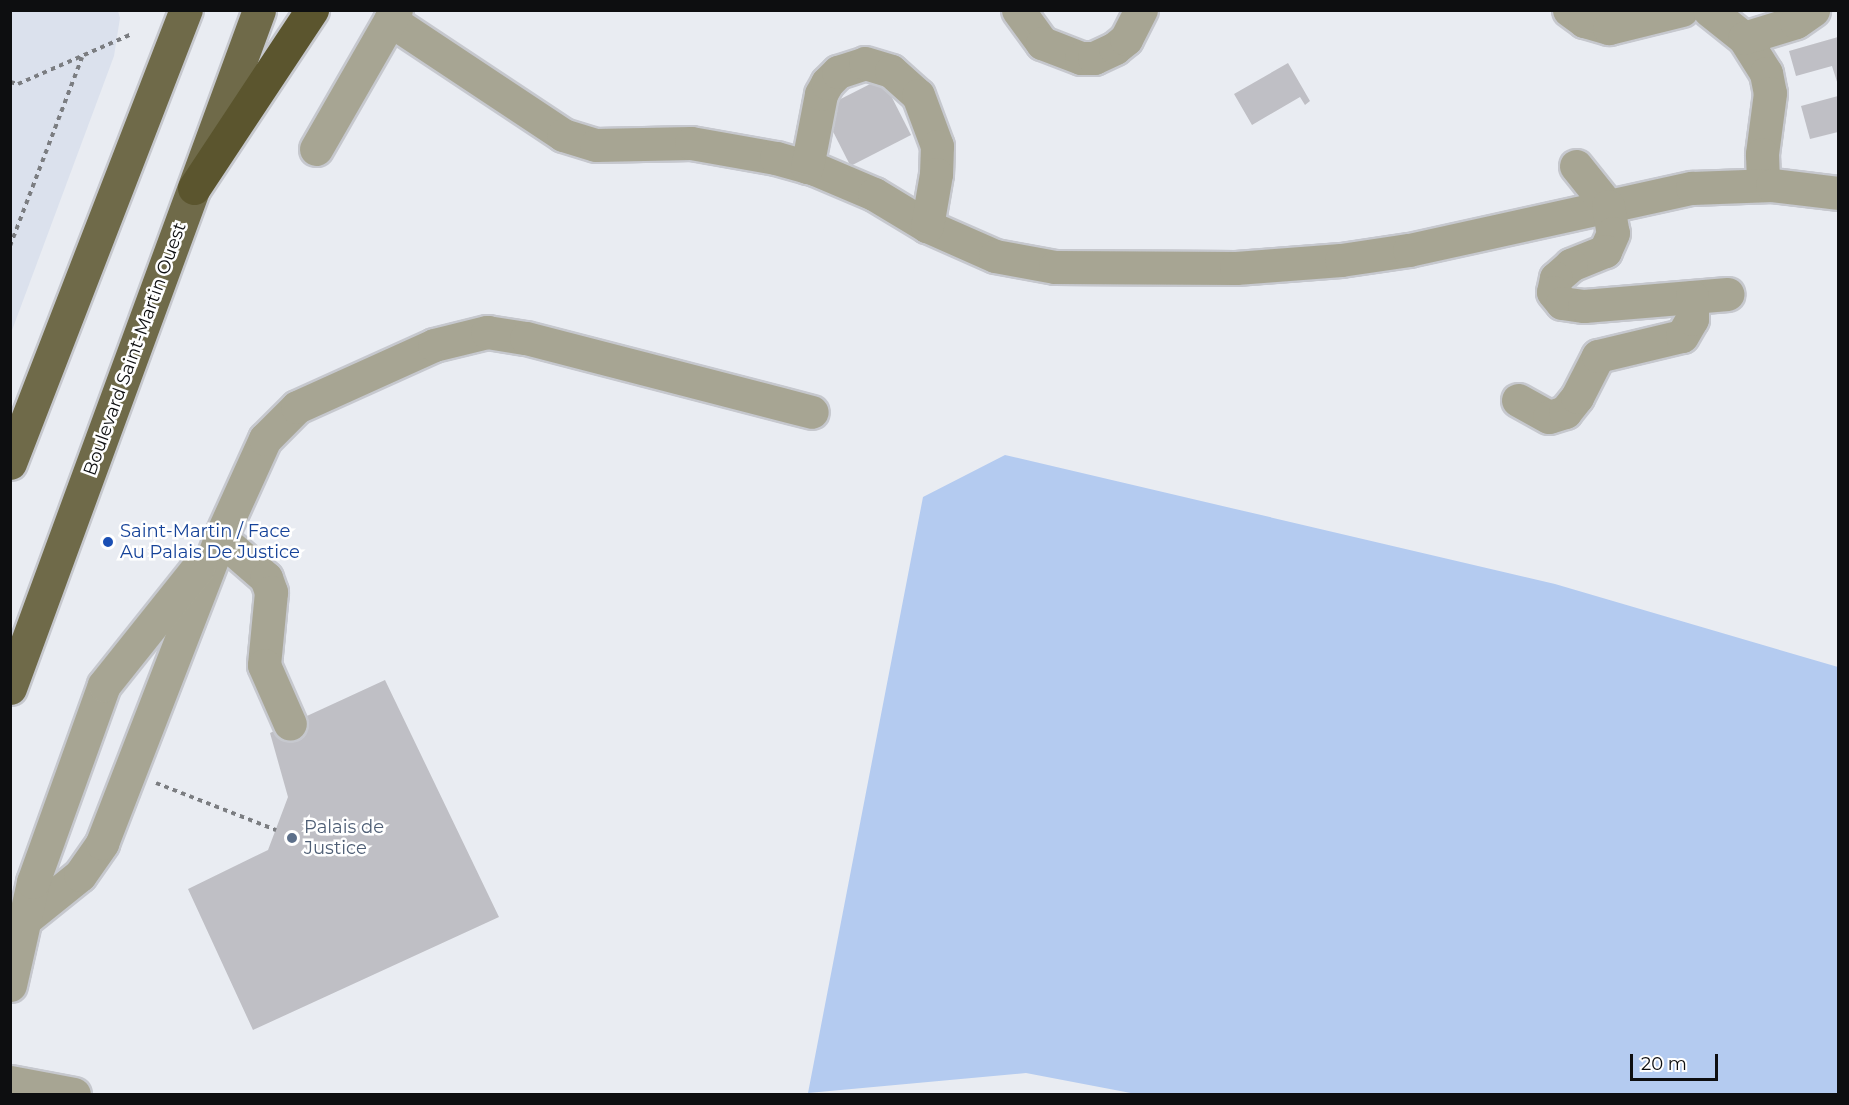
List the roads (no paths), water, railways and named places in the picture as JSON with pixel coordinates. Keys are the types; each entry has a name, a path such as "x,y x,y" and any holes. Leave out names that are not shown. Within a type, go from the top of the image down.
{"highway":[{"path":"194,188 312,10"}],"main road":[{"name":"Boulevard Saint-Martin Ouest","path":"10,688 259,10"},
{"path":"10,463 184,12"}],"lane":[{"path":"1018,10 1042,44 1081,58 1094,58 1115,48 1126,39 1141,10"},
{"path":"1569,10 1584,21 1610,28 1682,10"},
{"path":"1709,10 1744,38 1762,63 1769,84 1763,185"},
{"path":"1744,38 1796,22 1813,10"},
{"path":"316,149 393,15 547,127 577,141 596,145 691,143 807,166 874,194 927,226 964,244 1018,262 1094,269 1236,268 1341,260 1409,250 1692,188 1763,185 1839,193"},
{"path":"807,166 821,94 827,83 838,72 865,63 891,71 918,95 937,146 936,174 927,226"},
{"path":"1576,166 1608,206 1611,242 1597,257 1563,271 1552,286 1556,298 1569,306 1728,294"},
{"path":"1518,400 1549,417 1565,412 1577,397 1598,356 1682,336 1692,319 1692,297"},
{"path":"23,921 80,875 102,843 220,538 266,440 297,407 434,345 487,332 526,338 812,412"},
{"path":"220,538 266,578 271,592 264,665 291,724"},
{"path":"10,985 23,921 44,848 104,686 220,538"},
{"path":"10,1082 74,1095"}],"water":[{"path":"1005,455 1555,584 1838,667 1838,1094 1136,1094 1026,1073 808,1093 923,497"}],"place":[{"name":"Saint-Martin / Face Au Palais De Justice","path":"108,542"},
{"name":"Palais de Justice","path":"292,838"}]}
